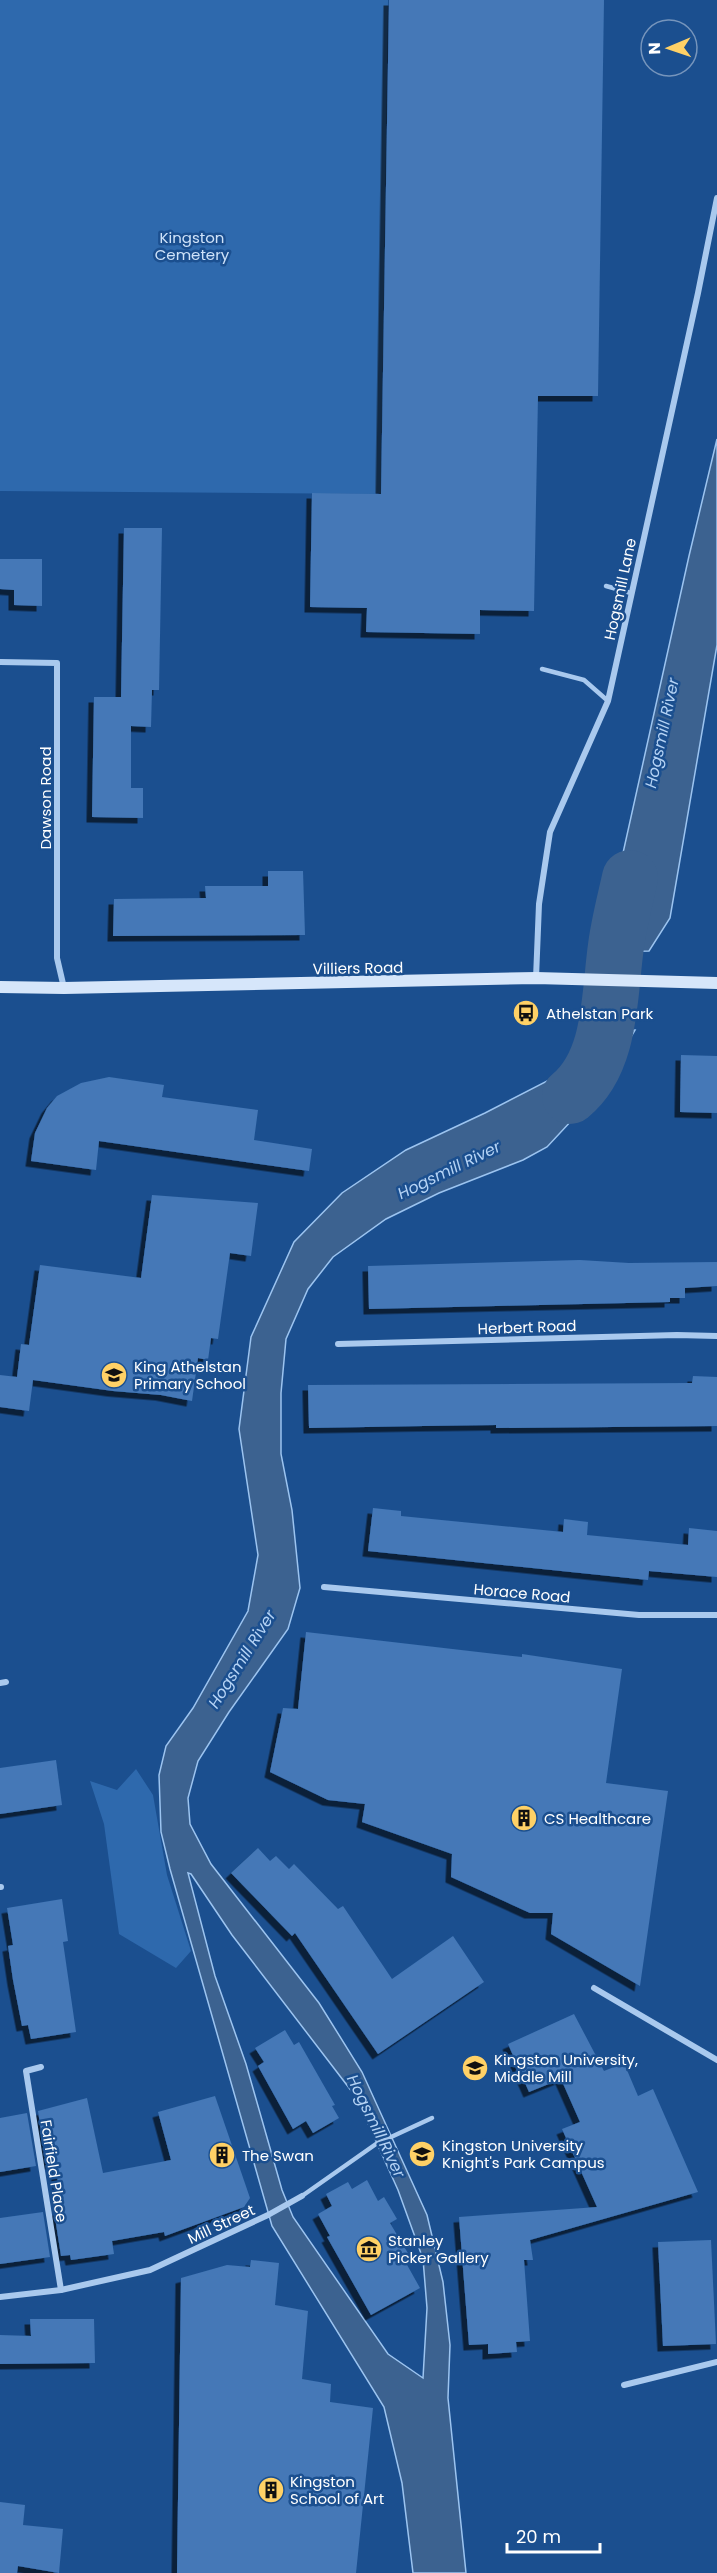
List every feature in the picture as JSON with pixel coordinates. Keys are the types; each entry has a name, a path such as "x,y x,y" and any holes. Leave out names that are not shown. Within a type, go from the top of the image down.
{"street":[{"name":"Hogsmill Lane","path":"536,978 539,904 550,832 608,701 699,293 717,198"},
{"name":"Dawson Road","path":"0,662 57,663 57,958 64,988"},
{"name":"Villiers Road","path":"0,987 64,988 536,978 717,983"},
{"name":"Herbert Road","path":"338,1344 677,1335 717,1336"},
{"name":"Horace Road","path":"324,1587 639,1616 717,1615"},
{"path":"594,1988 717,2060"},
{"name":"Fairfield Place","path":"41,2067 26,2071 61,2290"},
{"name":"Mill Street","path":"0,2297 61,2290 150,2270 268,2215 302,2196"},
{"path":"624,2385 717,2362"}],"lane":[{"path":"606,586 631,594"},
{"path":"542,669 584,680 608,701"},
{"name":"Mill Street","path":"302,2196 376,2144 432,2118"}],"green space":[{"name":"Kingston Cemetery","path":"0,0 388,0 381,494 0,491"},
{"path":"136,1769 153,1795 167,1875 191,1951 176,1968 119,1934 104,1824 90,1781 117,1790"}],"water":[{"path":"717,439 717,645 670,918 649,951 601,952 689,556"},
{"path":"635,1030 599,1091 547,1147 523,1160 439,1193 386,1219 333,1257 308,1289 286,1339 281,1393 281,1454 292,1510 300,1588 288,1629 229,1712 198,1761 188,1798 190,1824 211,1864 319,2003 362,2072 427,2215 443,2282 450,2345 448,2398 466,2573 413,2573 402,2483 384,2407 272,2226 170,1869 161,1832 159,1775 166,1746 193,1708 248,1611 258,1555 239,1429 251,1337 294,1242 342,1193 406,1150 559,1075 600,1032","holes":["188,1873 191,1874 232,1935 356,2097 398,2190 423,2259 427,2308 423,2378 388,2354 293,2217 282,2190 246,2064 215,1976"]}],"building":[{"path":"389,0 604,0 598,396 538,396 534,611 480,610 480,634 366,632 367,608 310,607 312,493 381,494"},
{"path":"124,528 162,528 159,690 152,690 151,727 131,726 131,788 143,788 143,818 92,817 94,697 121,697"},
{"path":"0,559 42,559 42,606 14,605 14,590 0,589"},
{"path":"268,871 303,871 305,935 113,936 114,899 206,898 205,886 268,886"},
{"path":"681,1055 717,1056 717,1113 680,1112"},
{"path":"109,1077 164,1085 162,1097 258,1110 254,1140 312,1149 309,1171 99,1141 96,1170 31,1161 35,1133 47,1108 57,1096 81,1083"},
{"path":"152,1195 258,1203 251,1256 230,1253 218,1339 211,1338 208,1360 198,1358 192,1401 161,1395 33,1380 29,1411 0,1407 0,1375 17,1377 21,1344 29,1345 40,1265 141,1278"},
{"path":"580,1260 629,1263 717,1262 717,1286 685,1288 685,1298 670,1298 670,1302 369,1309 368,1266"},
{"path":"693,1376 717,1377 717,1426 496,1428 496,1425 309,1428 308,1385 692,1383"},
{"path":"373,1508 401,1511 401,1516 563,1532 564,1519 588,1522 587,1535 688,1545 689,1528 717,1531 717,1577 649,1571 648,1580 368,1551"},
{"path":"306,1632 522,1657 522,1654 622,1669 606,1783 668,1791 640,1986 551,1934 553,1913 530,1913 451,1877 452,1854 362,1822 365,1804 328,1800 270,1772 283,1708 298,1709"},
{"path":"56,1760 62,1805 0,1814 0,1768"},
{"path":"258,1848 270,1861 276,1856 289,1869 294,1864 338,1909 343,1906 392,1979 453,1936 484,1982 378,2054 295,1933 292,1936 231,1873"},
{"path":"62,1899 68,1941 63,1942 76,2032 31,2039 28,2025 22,2026 13,1980 8,1946 13,1945 7,1908"},
{"path":"574,2014 604,2071 624,2063 638,2096 653,2089 698,2192 530,2240 533,2260 524,2260 530,2341 516,2342 517,2352 488,2354 488,2344 469,2345 459,2217 597,2207 562,2129 580,2122 561,2079 529,2092 508,2044"},
{"path":"285,2030 294,2045 299,2042 335,2105 332,2106 339,2118 313,2133 306,2121 293,2129 258,2066 264,2062 255,2048"},
{"path":"215,2096 250,2198 244,2207 165,2236 164,2232 112,2241 114,2254 71,2260 70,2255 61,2256 54,2211 62,2210 55,2163 46,2164 38,2111 87,2098 103,2173 171,2160 158,2112"},
{"path":"27,2113 36,2166 0,2172 0,2118"},
{"name":"Stanley Picker Gallery","path":"367,2180 378,2201 384,2197 397,2219 390,2223 412,2260 406,2263 420,2288 371,2315 327,2237 330,2236 318,2214 332,2206 326,2194 348,2182 352,2189"},
{"path":"43,2212 50,2257 0,2264 0,2218"},
{"path":"711,2240 716,2344 663,2346 658,2242"},
{"name":"Kingston School of Art","path":"251,2260 279,2263 275,2305 308,2311 302,2379 331,2384 330,2402 373,2408 356,2573 177,2573 181,2278 227,2265 250,2267"},
{"path":"30,2319 94,2319 95,2363 0,2364 0,2335 31,2336"},
{"path":"0,2502 25,2505 23,2525 63,2529 59,2573 18,2566 17,2573 0,2573"}],"waterway":[{"name":"Hogsmill River","path":"570,1096 584,1082 601,1047 606,1027 617,937 630,878"}],"place":[{"name":"Athelstan Park","path":"526,1013"},
{"name":"King Athelstan Primary School","path":"114,1375"},
{"name":"CS Healthcare","path":"524,1818"},
{"name":"Kingston University, Middle Mill","path":"475,2068"},
{"name":"Kingston University Knight's Park Campus","path":"422,2154"},
{"name":"The Swan","path":"222,2155"},
{"name":"Stanley Picker Gallery","path":"369,2249"},
{"name":"Kingston School of Art","path":"271,2490"}]}
